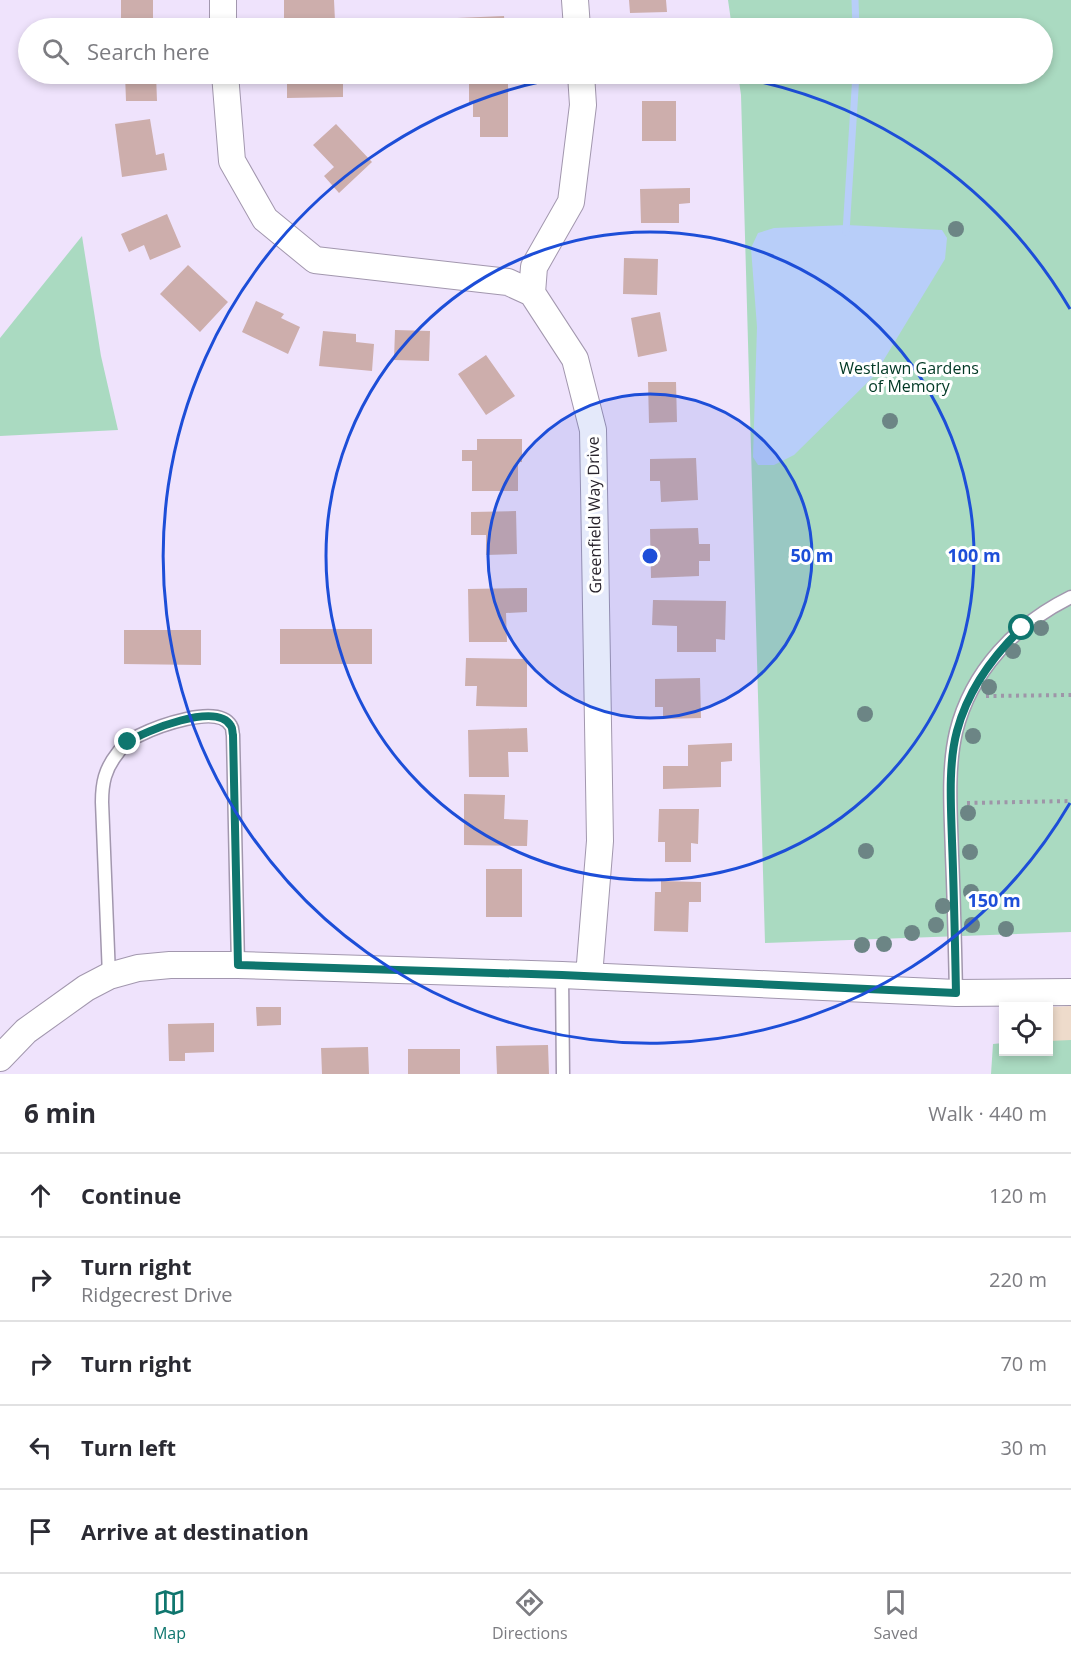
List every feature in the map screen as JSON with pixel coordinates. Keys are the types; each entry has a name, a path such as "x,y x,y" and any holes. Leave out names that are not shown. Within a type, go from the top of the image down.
{"street":[{"path":"223,0 223,18"},
{"path":"575,0 576,18"},
{"path":"226,84 232,161 265,219 315,260 508,282 532,293 534,267 571,202 583,105 582,84"},
{"name":"Greenfield Way Drive","path":"532,293 575,359 593,430 600,841 589,976"},
{"path":"0,1058 26,1031 86,988 109,976 138,968 170,965 562,975 956,993 1071,992"}],"lane":[{"path":"956,993 951,803 956,732 984,670 1008,641 1046,610 1071,597"},
{"path":"109,976 102,783 117,752 138,736 182,720 205,716 225,720 231,725 233,735 238,965"},
{"path":"562,975 563,1074"}],"path":[{"path":"970,697 1071,695"},
{"path":"951,803 1071,801"}],"shaded area":[{"path":"1071,1006 1071,1074 1004,1074 1040,1056 1053,1056 1053,1007"}],"green space":[{"name":"Westlawn Gardens of Memory","path":"728,0 1071,0 1071,932 765,943 739,84 1053,84 1053,18 731,18"},
{"path":"82,236 101,356 118,430 0,436 0,338"},
{"path":"1071,1040 1071,1074 991,1074 993,1044 999,1043 999,1056 1053,1056 1053,1041"}],"water":[{"path":"847,225 942,230 947,238 945,259 874,376 794,455 774,465 758,465 753,457 757,327 751,248 758,233 774,228"}],"building":[{"path":"121,0 153,0 153,18 121,18"},
{"path":"284,0 334,0 335,18 284,18"},
{"path":"629,0 666,0 667,12 630,13"},
{"path":"504,16 504,18 457,18"},
{"path":"125,84 156,84 157,101 126,101"},
{"path":"287,84 343,84 343,97 287,98"},
{"path":"469,84 508,84 508,137 480,137 480,117 473,117 473,103 469,103"},
{"path":"642,101 676,101 676,141 642,141"},
{"path":"150,119 156,155 164,153 167,170 122,177 115,124"},
{"path":"336,124 372,162 339,193 324,176 334,167 313,145"},
{"path":"690,188 690,203 679,204 679,223 641,223 640,189"},
{"path":"167,214 181,247 150,260 144,245 129,252 121,234"},
{"path":"624,258 658,259 657,295 623,294"},
{"path":"188,265 228,302 200,332 160,294"},
{"path":"256,301 284,314 281,318 300,327 288,354 242,332"},
{"path":"660,312 667,351 638,357 631,318"},
{"path":"395,330 430,331 429,361 394,360"},
{"path":"323,331 356,334 356,342 374,344 372,371 319,366"},
{"path":"486,355 515,396 486,415 458,374"},
{"path":"648,382 676,382 677,422 649,423"},
{"path":"477,439 522,439 522,462 518,462 518,491 472,491 472,461 462,461 462,450 477,450"},
{"path":"696,458 698,500 661,502 660,481 650,481 650,459"},
{"path":"516,511 517,554 486,555 486,535 471,535 471,512"},
{"path":"698,528 699,544 710,544 710,561 699,561 699,576 651,578 650,529"},
{"path":"527,588 527,612 506,613 507,642 469,642 468,589"},
{"path":"653,600 726,601 725,640 716,639 716,652 677,652 677,626 652,625"},
{"path":"280,629 372,629 372,664 280,664"},
{"path":"124,630 201,630 201,665 124,664"},
{"path":"466,658 527,659 527,707 476,706 477,686 465,686"},
{"path":"700,678 701,718 663,719 663,707 655,707 655,679"},
{"path":"527,728 528,752 508,752 509,777 469,777 468,730"},
{"path":"732,743 732,761 721,762 721,787 663,789 663,766 688,766 688,745"},
{"path":"464,794 505,795 504,819 528,820 527,846 464,845"},
{"path":"659,809 699,809 698,844 691,843 691,862 665,862 665,842 658,842"},
{"path":"486,869 522,869 522,917 486,917"},
{"path":"661,881 701,882 701,902 689,902 688,932 654,931 655,892 661,892"},
{"path":"256,1007 281,1007 281,1025 257,1026"},
{"path":"214,1023 214,1052 185,1053 185,1061 169,1061 168,1024"},
{"path":"548,1045 549,1074 497,1074 496,1046"},
{"path":"368,1047 369,1074 322,1074 321,1048"},
{"path":"408,1049 460,1049 460,1074 408,1074"}],"waterway":[{"path":"855,0 856,18"},
{"path":"846,232 855,84"}],"route":[{"path":"128,742 182,720 205,716 217,717 231,725 238,965 562,975 956,993 951,803 956,732 984,670 1001,648 1022,628"}]}
